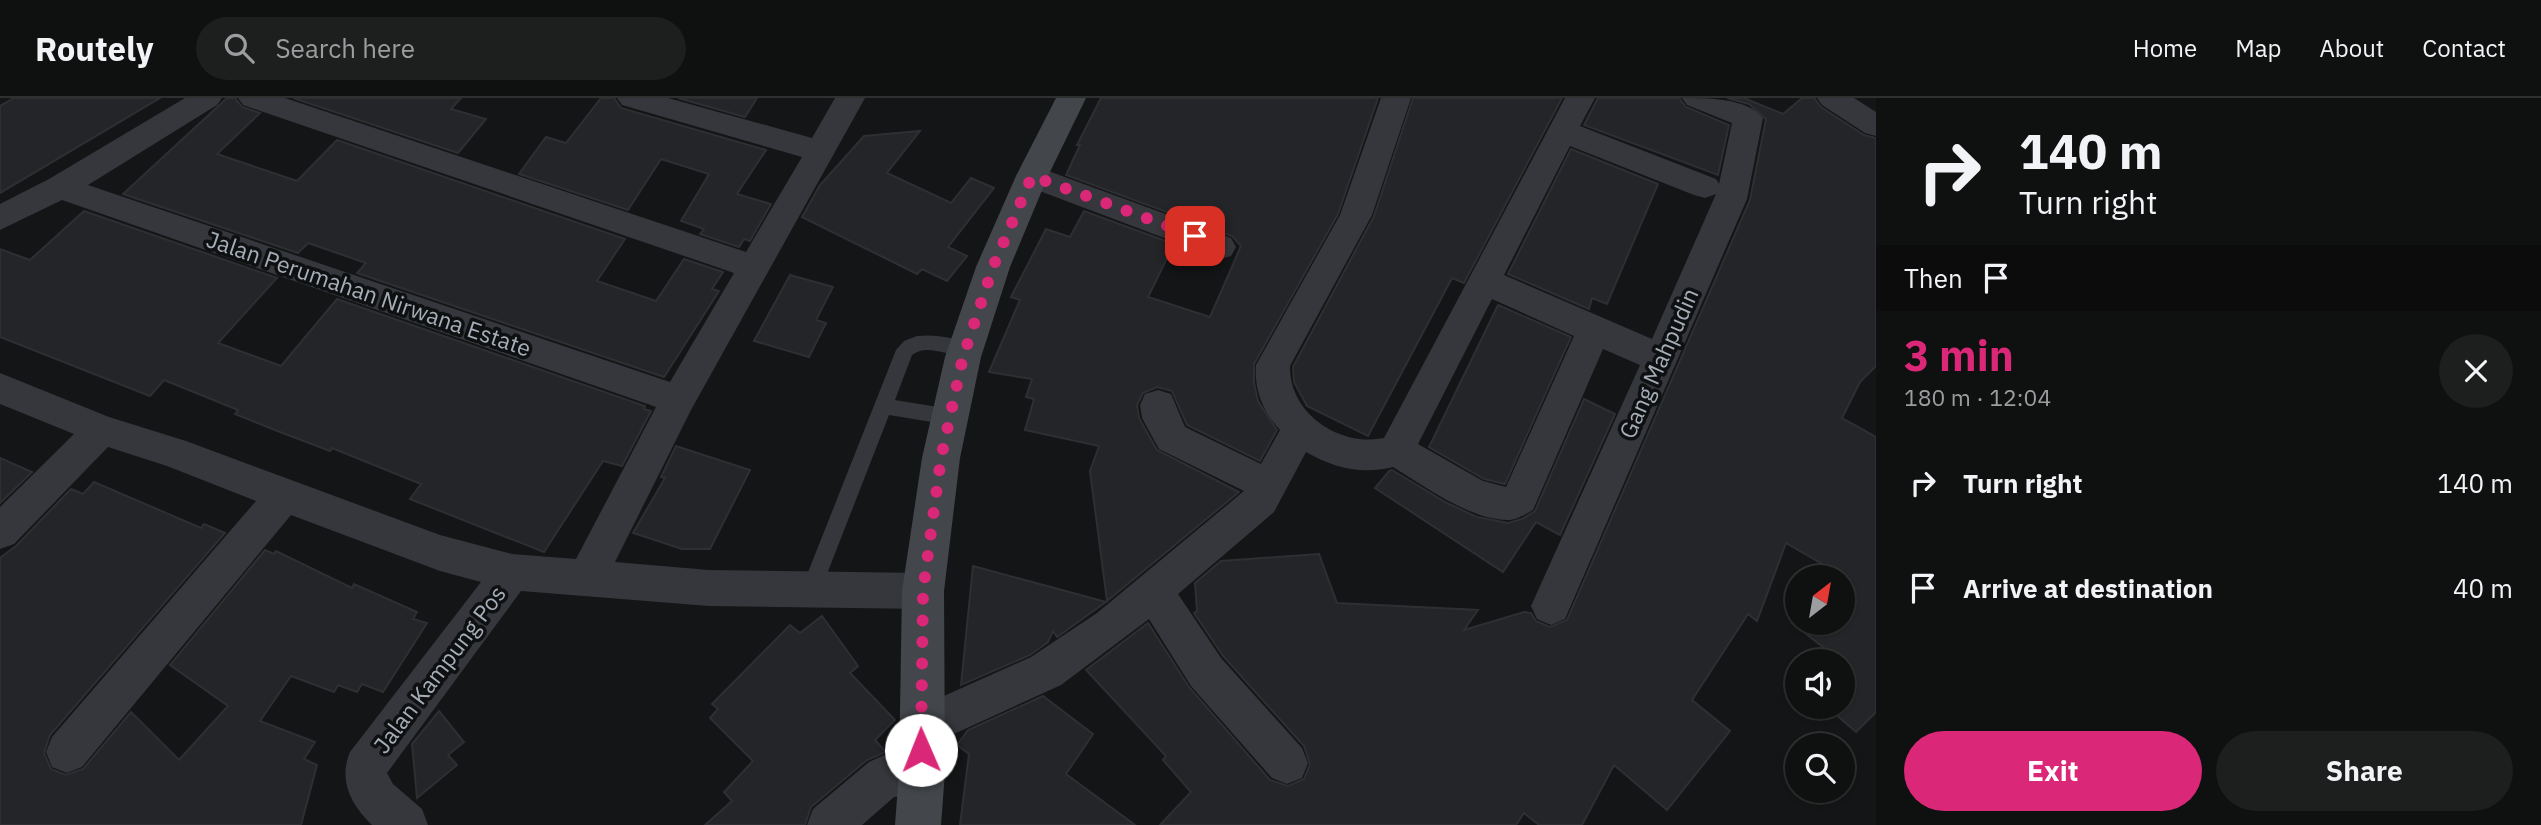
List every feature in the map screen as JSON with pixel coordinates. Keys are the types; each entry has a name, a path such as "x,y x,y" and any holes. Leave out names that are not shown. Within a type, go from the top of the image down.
{"main road":[{"path":"918,825 922,772 923,591 941,458 966,349 993,267 1032,176 1071,98"}],"street":[{"path":"0,218 60,187 207,98"},
{"path":"253,98 754,267"},
{"path":"632,98 820,151"},
{"path":"587,577 678,400 850,98"},
{"path":"1396,98 1356,215 1273,365 1270,378 1277,399 1299,429 1309,436 1362,456 1396,450 1475,496 1509,504 1520,498 1594,330"},
{"path":"1396,450 1580,98"},
{"name":"Gang Mahpudin","path":"1551,606 1731,198 1748,118 1697,98"},
{"path":"1832,98 1876,126"},
{"path":"1563,131 1705,187"},
{"path":"1032,176 1220,247"},
{"name":"Jalan Perumahan Nirwana Estate","path":"60,187 678,400"},
{"path":"1483,280 1660,358"},
{"path":"0,388 102,430 173,452 440,553 512,572 709,588 923,591"},
{"path":"1158,405 1160,418 1172,438 1269,485"},
{"path":"921,728 1046,671 1111,626 1261,500 1299,429"},
{"path":"0,532 102,430"},
{"path":"67,752 284,496"},
{"name":"Jalan Kampung Pos","path":"406,825 374,794 365,781 365,767 512,572"},
{"path":"1152,590 1206,672 1287,762"},
{"path":"829,825 884,777 922,772"}],"lane":[{"path":"811,590 905,350 918,342 966,349"},
{"path":"883,406 950,417"}],"building":[{"path":"14,98 160,98 0,193 0,106"},
{"path":"227,98 235,98 242,107 260,113 217,154 297,181 337,140 625,239 597,281 656,301 684,259 723,272 712,289 719,291 664,377 357,273 366,263 308,243 298,253 123,194"},
{"path":"293,98 461,98 451,109 486,119 458,153"},
{"path":"601,98 614,98 621,108 766,150 737,194 771,204 750,241 744,239 739,247 700,234 704,229 681,221 709,174 661,159 628,210 519,174 546,137 566,143"},
{"path":"678,98 757,98 745,117"},
{"path":"1101,98 1378,98 1338,214 1254,364 1258,401 1277,430 1260,461 1187,425 1172,391 1157,387 1143,393 1137,405 1139,418 1157,450 1239,492 1107,601 1090,471 1099,446 1025,430 1034,399 1026,397 1032,379 989,372 1020,300 1011,297 1046,229 1070,237 1084,211 1174,244 1148,297 1210,317 1241,246 1232,236 1066,175 1080,145 1077,145"},
{"path":"1413,98 1562,98 1464,283 1452,278 1368,436 1307,406 1294,382 1293,367 1374,216"},
{"path":"1598,98 1679,98 1686,107 1729,125 1718,175 1584,125"},
{"path":"1727,98 1744,98 1783,114 1802,98 1814,98 1821,107 1864,135 1876,138 1876,366 1860,382 1842,418 1876,437 1876,712 1856,732 1841,719 1855,719 1855,649 1826,649 1807,635 1855,635 1855,565 1824,565 1786,543 1757,621 1748,614 1692,700 1730,731 1667,810 1614,765 1582,825 1539,825 1524,813 1516,825 1160,825 1191,792 1163,760 1166,756 1086,670 1148,623 1189,687 1270,780 1288,786 1304,779 1310,764 1304,746 1223,656 1194,613 1197,611 1195,583 1221,561 1319,554 1337,603 1478,610 1464,630 1524,612 1531,613 1536,621 1550,627 1567,620 1750,200 1766,119 1749,104"},
{"path":"920,131 887,173 951,203 971,178 994,188 948,247 967,256 947,281 922,269 917,274 802,217 820,185 864,136"},
{"path":"1571,149 1658,184 1607,304 1592,298 1589,309 1508,274"},
{"path":"84,211 277,278 218,343 281,366 337,299 645,406 644,409 651,411 622,466 603,461 544,552 410,499 421,484 332,448 330,451 235,414 238,410 164,380 150,396 0,337 0,249 30,260"},
{"path":"790,275 833,287 816,320 826,323 809,357 754,341"},
{"path":"1498,305 1571,337 1505,484 1484,479 1429,447"},
{"path":"1584,399 1615,414 1560,535 1536,522 1503,572 1375,488 1392,470 1447,503 1477,517 1508,523 1522,519 1535,511"},
{"path":"676,446 750,470 710,549 682,549 633,533 665,478 661,477"},
{"path":"0,458 32,472 0,503"},
{"path":"94,482 201,528 204,524 225,533 50,735 44,753 51,769 66,775 83,769 131,712 179,760 228,706 170,665 265,550 274,554 276,551 352,588 354,584 417,612 413,619 427,623 383,692 362,684 357,692 338,685 334,692 291,676 260,721 315,742 304,759 317,765 301,825 0,825 0,558 16,546 71,489 83,494"},
{"path":"973,566 1106,602 1057,637 1053,631 1048,642 1030,655 961,685"},
{"path":"822,616 858,666 850,673 895,720 875,740 886,752 867,760 811,807 805,825 705,825 732,801 724,792 753,761 710,718 718,709 712,704 790,625 800,633"},
{"path":"1043,696 1093,734 1066,774 1135,825 960,825 969,754 957,745 968,730"},
{"path":"439,711 464,742 448,755 457,765 417,798 412,744"}],"route":[{"path":"921,750 923,591 941,458 963,357 993,267 1032,176 1195,236"}]}
